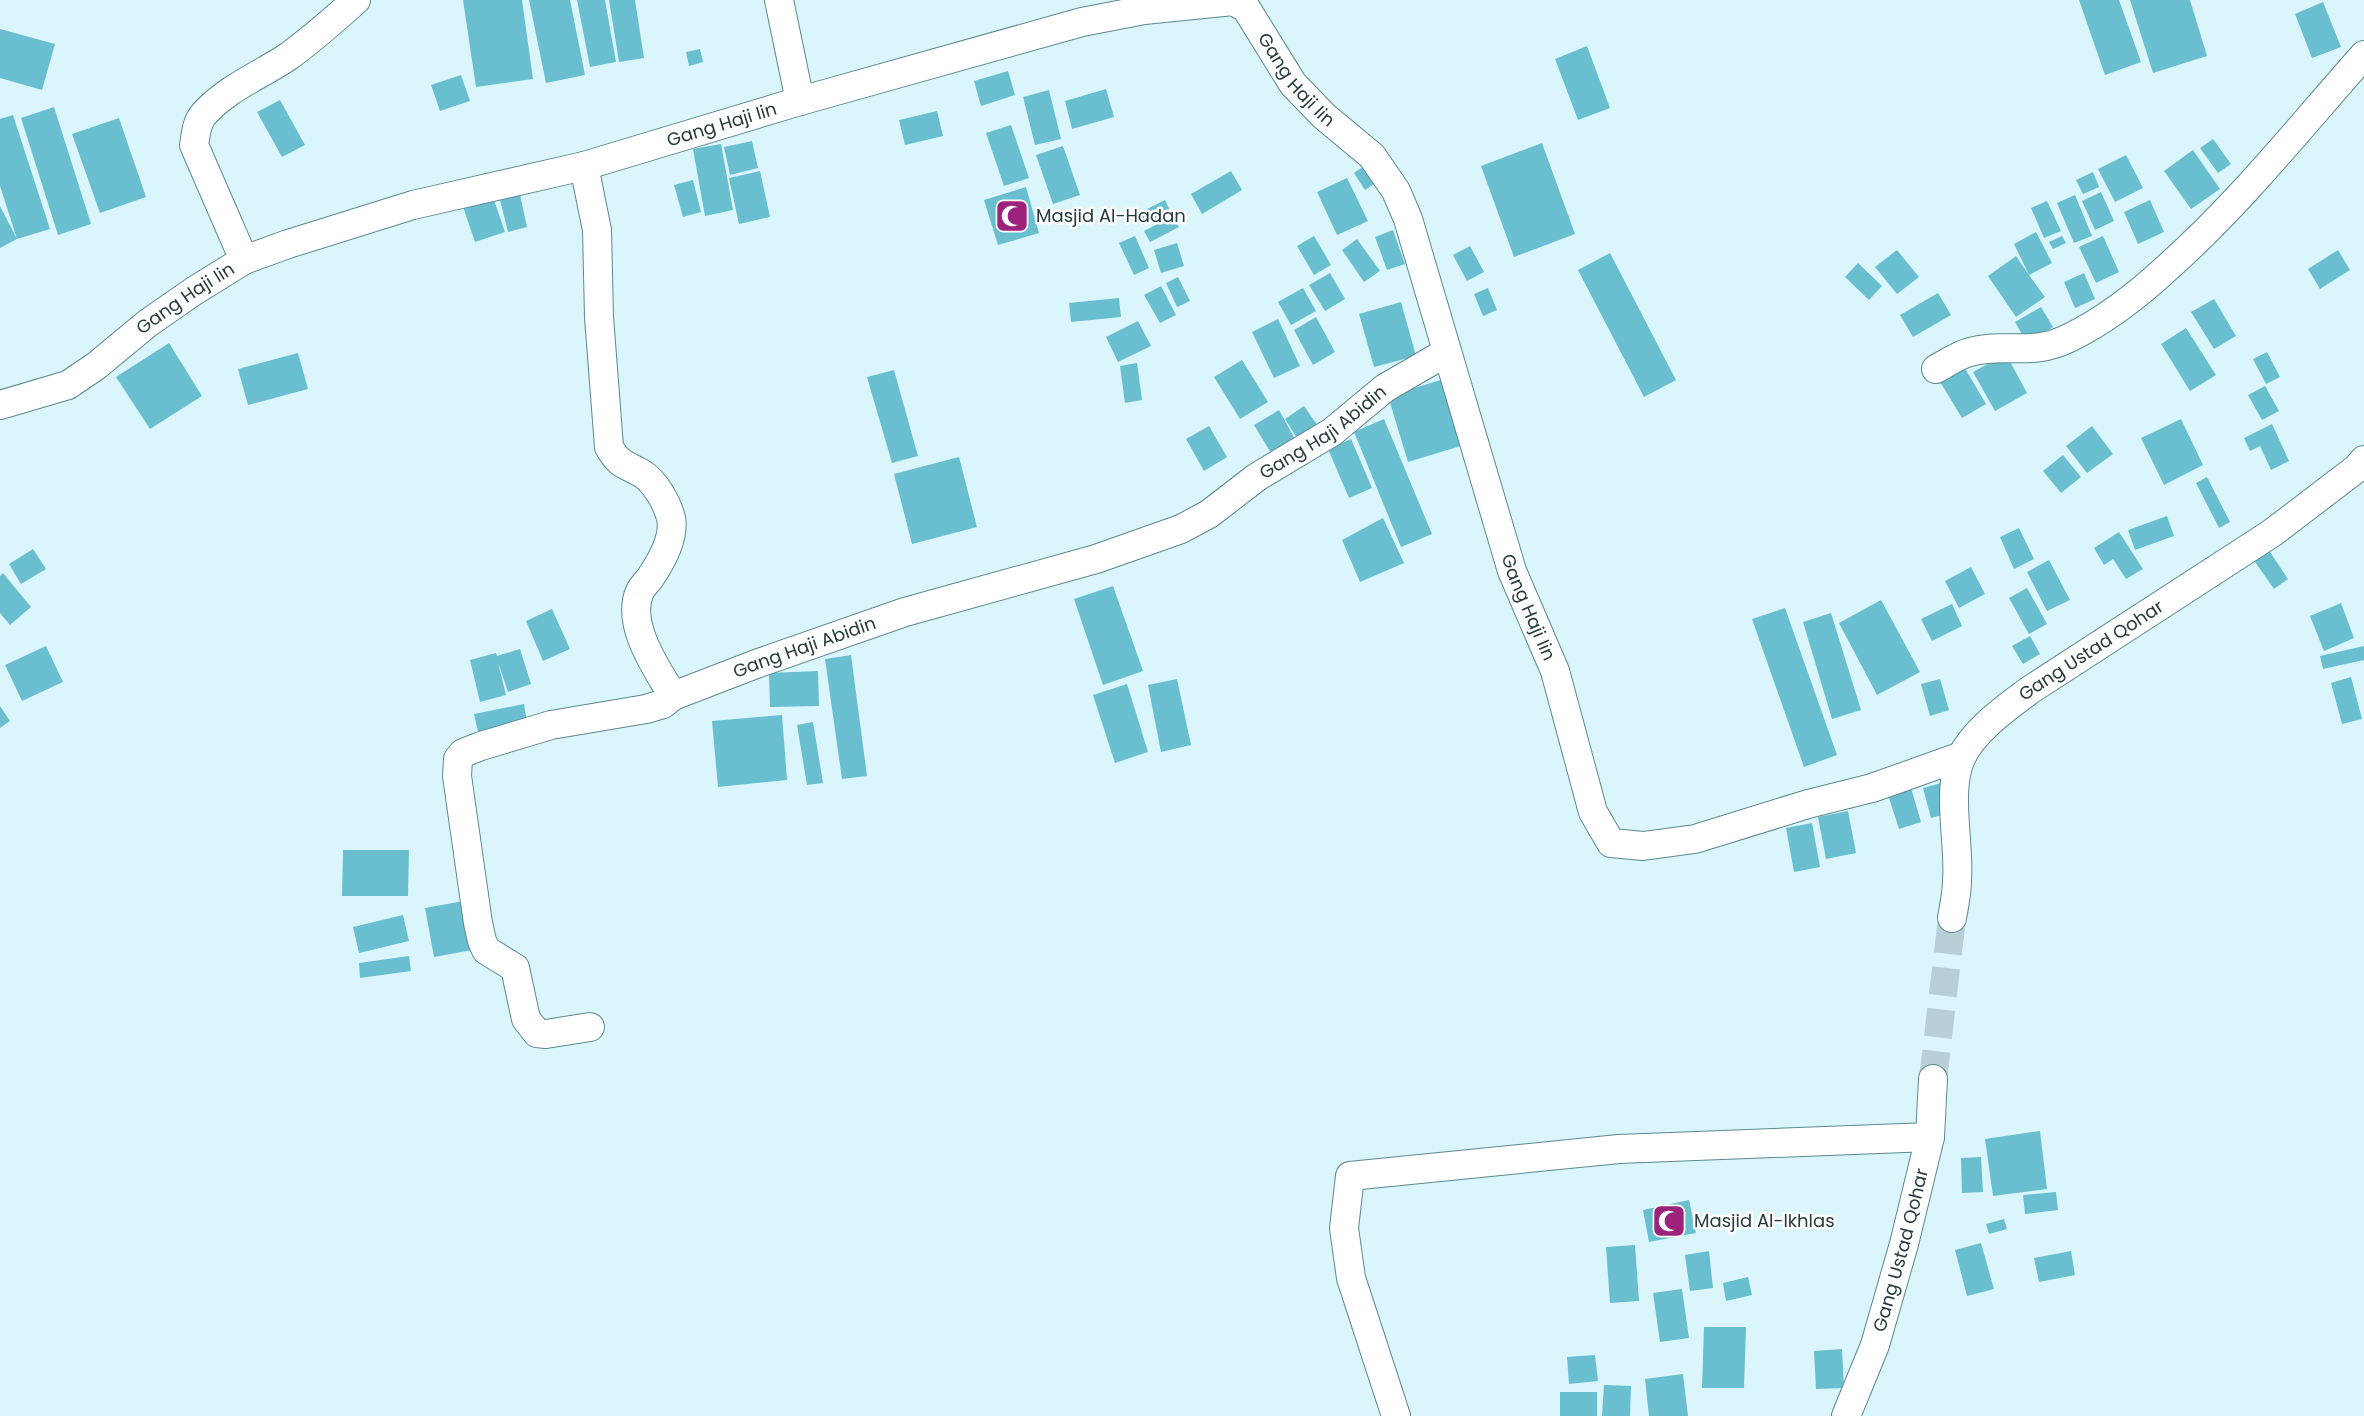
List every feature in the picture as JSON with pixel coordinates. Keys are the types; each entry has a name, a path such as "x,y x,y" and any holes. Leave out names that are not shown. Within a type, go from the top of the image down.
{"street":[{"path":"779,0 800,101"},
{"name":"Gang Haji Iin","path":"0,405 68,385 96,366 148,323 244,260 413,205 584,166 800,101 1082,22 1144,10 1223,1 1246,8 1293,84 1324,116 1373,156 1396,191 1408,219 1512,571 1555,671 1593,812 1611,843 1643,846 1695,839 1808,804 1872,788 1962,756"},
{"path":"244,260 194,145 196,128 202,116 217,102 244,82 289,56 342,5"},
{"path":"1936,369 1970,352 1985,349 2038,349 2054,345 2118,310 2184,253 2246,191 2364,55"},
{"path":"584,166 597,230 599,317 609,447 620,464 649,478 671,519 667,547 652,576 640,591 636,609 641,635 654,667 673,696"},
{"name":"Gang Haji Abidin","path":"590,1027 537,1033 526,1019 514,968 486,950 478,923 458,789 458,759 463,753 551,725 663,704 673,696 734,671 905,612 1096,559 1181,529 1209,514 1256,477 1332,432 1385,388 1447,352"},
{"name":"Gang Ustad Qohar","path":"1952,918 1958,880 1955,779 1962,756 1998,714 2030,690 2272,533 2364,460"},
{"name":"Gang Ustad Qohar","path":"1846,1416 1875,1345 1904,1244 1930,1137 1933,1079"},
{"path":"1396,1416 1351,1278 1344,1228 1350,1176 1619,1149 1930,1137"}],"building":[{"path":"463,0 522,0 533,79 476,87"},
{"path":"529,0 570,0 585,75 546,83"},
{"path":"577,0 605,0 616,62 590,67"},
{"path":"609,0 635,0 644,58 619,62"},
{"path":"2079,0 2119,0 2141,62 2105,75"},
{"path":"2130,0 2190,0 2207,56 2153,73"},
{"path":"2323,2 2341,47 2312,58 2295,14"},
{"path":"0,29 55,44 42,90 0,78"},
{"path":"1587,46 1610,108 1578,120 1555,59"},
{"path":"700,49 703,62 689,66 686,52"},
{"path":"1008,71 1015,95 981,106 974,81"},
{"path":"461,75 470,101 440,111 431,85"},
{"path":"1106,89 1114,117 1072,129 1065,101"},
{"path":"1049,90 1061,139 1035,145 1023,97"},
{"path":"280,100 305,145 282,157 257,112"},
{"path":"54,107 91,224 58,235 21,118"},
{"path":"937,111 943,136 905,145 899,120"},
{"path":"13,115 50,229 17,239 0,186 0,119"},
{"path":"119,118 146,197 100,213 72,134"},
{"path":"1011,125 1029,178 1004,186 986,133"},
{"path":"2213,139 2231,164 2218,173 2200,148"},
{"path":"752,141 758,168 730,175 724,147"},
{"path":"1542,143 1575,234 1514,257 1481,166"},
{"path":"721,144 733,210 705,216 693,149"},
{"path":"1063,146 1080,195 1053,204 1036,155"},
{"path":"2193,150 2220,189 2191,209 2164,171"},
{"path":"2126,155 2143,188 2115,202 2098,169"},
{"path":"1366,165 1377,182 1365,190 1354,173"},
{"path":"760,171 770,217 739,224 729,178"},
{"path":"1231,171 1242,190 1202,214 1191,194"},
{"path":"2093,172 2099,187 2083,194 2076,180"},
{"path":"1347,178 1368,221 1337,235 1317,192"},
{"path":"693,180 701,212 683,217 674,185"},
{"name":"Masjid Al-Hadan","path":"1026,187 1039,233 998,245 984,200"},
{"path":"2101,192 2114,221 2095,230 2082,201"},
{"path":"520,195 527,227 508,232 500,200"},
{"path":"2075,195 2092,236 2074,243 2057,203"},
{"path":"493,197 505,232 475,242 463,207"},
{"path":"1165,200 1170,211 1143,225 1137,214"},
{"path":"2150,200 2164,232 2138,244 2124,212"},
{"path":"2047,201 2061,231 2044,238 2031,208"},
{"path":"0,206 17,239 0,248"},
{"path":"1173,216 1179,227 1150,242 1144,231"},
{"path":"1393,230 1405,264 1387,270 1375,237"},
{"path":"2036,232 2052,263 2029,275 2014,244"},
{"path":"1135,236 1149,268 1134,275 1119,243"},
{"path":"1314,236 1331,265 1314,275 1297,246"},
{"path":"2062,236 2066,243 2053,249 2049,242"},
{"path":"2103,236 2119,272 2096,283 2079,247"},
{"path":"1357,239 1380,271 1364,282 1342,250"},
{"path":"1177,243 1184,266 1161,273 1154,250"},
{"path":"1470,246 1484,272 1467,281 1453,255"},
{"path":"1897,250 1919,277 1897,294 1875,267"},
{"path":"2338,250 2350,270 2320,289 2308,269"},
{"path":"1610,253 1676,380 1644,397 1578,270"},
{"path":"2016,256 2045,297 2016,317 1988,276"},
{"path":"1858,263 1882,286 1869,300 1845,277"},
{"path":"1330,273 1345,299 1325,311 1309,285"},
{"path":"2084,273 2095,299 2075,308 2064,282"},
{"path":"1178,277 1190,301 1177,307 1166,283"},
{"path":"1161,286 1176,315 1160,323 1144,295"},
{"path":"1303,288 1316,311 1291,325 1278,302"},
{"path":"1488,288 1497,310 1483,316 1474,294"},
{"path":"1938,293 1951,315 1913,337 1900,315"},
{"path":"1119,298 1121,317 1071,322 1069,303"},
{"path":"2214,299 2236,336 2214,349 2191,312"},
{"path":"1401,302 1416,356 1374,367 1359,314"},
{"path":"2041,307 2053,327 2027,343 2015,322"},
{"path":"1316,317 1335,352 1313,365 1294,330"},
{"path":"1278,319 1300,366 1274,378 1252,332"},
{"path":"1138,321 1151,346 1118,362 1106,337"},
{"path":"2186,328 2216,375 2190,391 2161,344"},
{"path":"169,343 202,396 150,429 116,377"},
{"path":"2267,352 2280,377 2266,384 2253,359"},
{"path":"298,353 308,389 248,405 238,369"},
{"path":"2006,354 2027,393 1995,411 1973,372"},
{"path":"1242,360 1268,402 1240,419 1214,377"},
{"path":"1137,363 1142,400 1125,403 1120,366"},
{"path":"1963,365 1986,404 1962,418 1939,380"},
{"path":"894,370 918,456 892,463 867,377"},
{"path":"1444,379 1464,445 1408,462 1388,396"},
{"path":"2265,386 2279,411 2262,420 2248,395"},
{"path":"1304,406 1320,429 1300,443 1285,419"},
{"path":"1279,410 1295,439 1271,453 1254,425"},
{"path":"1384,419 1432,534 1401,547 1354,432"},
{"path":"2181,419 2203,465 2164,485 2141,438"},
{"path":"2272,424 2289,461 2271,470 2260,446 2250,451 2244,438"},
{"path":"1209,426 1227,457 1204,471 1186,439"},
{"path":"2092,426 2113,454 2087,473 2066,446"},
{"path":"1351,439 1372,488 1349,498 1328,449"},
{"path":"2063,455 2081,477 2061,493 2043,471"},
{"path":"959,457 977,527 912,544 894,474"},
{"path":"2207,477 2230,522 2219,528 2196,483"},
{"path":"2167,516 2174,536 2135,550 2128,530"},
{"path":"1383,518 1404,563 1360,582 1342,540"},
{"path":"2019,528 2034,559 2014,569 2000,537"},
{"path":"2119,532 2143,569 2126,579 2113,559 2104,565 2094,548"},
{"path":"2266,546 2288,579 2274,589 2251,556"},
{"path":"33,549 46,569 21,584 9,564"},
{"path":"2049,560 2070,600 2047,611 2027,572"},
{"path":"1971,567 1985,594 1959,608 1945,581"},
{"path":"3,573 31,607 10,625 0,613 0,576"},
{"path":"1113,586 1143,671 1103,685 1074,599"},
{"path":"2027,588 2047,624 2029,634 2009,598"},
{"path":"1881,600 1920,672 1877,695 1839,623"},
{"path":"2341,603 2354,638 2324,651 2310,616"},
{"path":"1952,604 1962,626 1932,641 1921,619"},
{"path":"1785,608 1837,755 1804,767 1752,619"},
{"path":"552,609 570,649 543,661 526,621"},
{"path":"1831,613 1861,710 1832,719 1803,622"},
{"path":"2030,636 2040,654 2023,664 2012,646"},
{"path":"46,646 63,682 22,701 5,665"},
{"path":"2364,646 2364,660 2323,669 2320,656"},
{"path":"520,649 531,684 508,692 498,662 506,695 480,702 470,660"},
{"path":"851,655 867,776 842,779 825,659"},
{"path":"818,671 819,706 770,707 769,673"},
{"path":"2351,677 2362,719 2342,724 2331,683"},
{"path":"1177,679 1191,745 1161,752 1148,685"},
{"path":"1940,679 1949,710 1930,716 1921,684"},
{"path":"1127,684 1148,752 1115,763 1093,695"},
{"path":"524,704 527,722 478,732 474,714"},
{"path":"0,706 10,721 0,728"},
{"path":"782,715 787,780 718,787 712,721"},
{"path":"813,722 823,783 807,785 797,725"},
{"path":"1941,783 1949,813 1931,818 1923,788"},
{"path":"1911,788 1921,822 1899,829 1888,795"},
{"path":"1848,811 1856,853 1826,859 1818,817"},
{"path":"1812,823 1820,867 1794,872 1786,828"},
{"path":"343,850 409,850 408,896 342,896"},
{"path":"469,900 478,949 434,957 425,908"},
{"path":"403,915 409,941 359,953 353,927"},
{"path":"409,956 411,971 360,978 359,963"},
{"path":"2040,1131 2047,1189 1993,1196 1985,1139"},
{"path":"1981,1157 1983,1192 1962,1193 1961,1158"},
{"path":"2056,1192 2058,1210 2025,1214 2023,1195"},
{"name":"Masjid Al-Ikhlas","path":"1689,1200 1696,1233 1649,1242 1643,1210"},
{"path":"2004,1219 2007,1229 1989,1234 1986,1224"},
{"path":"1981,1243 1994,1289 1967,1296 1955,1250"},
{"path":"1635,1245 1639,1301 1610,1303 1606,1247"},
{"path":"1709,1251 1713,1288 1690,1291 1685,1255"},
{"path":"2071,1251 2075,1275 2039,1282 2034,1258"},
{"path":"1748,1277 1752,1295 1726,1301 1723,1283"},
{"path":"1682,1289 1689,1338 1660,1342 1653,1293"},
{"path":"1704,1327 1746,1327 1744,1388 1702,1388"},
{"path":"1842,1349 1844,1388 1816,1389 1814,1351"},
{"path":"1595,1355 1598,1381 1569,1384 1567,1357"},
{"path":"1683,1374 1688,1416 1649,1416 1645,1379"},
{"path":"1604,1385 1631,1386 1630,1416 1602,1416"},
{"path":"1560,1392 1597,1392 1597,1416 1560,1416"}],"tunnel":[{"path":"1933,1079 1952,918"}],"place":[{"name":"Masjid Al-Hadan","path":"1012,216"},
{"name":"Masjid Al-Ikhlas","path":"1669,1221"}]}
